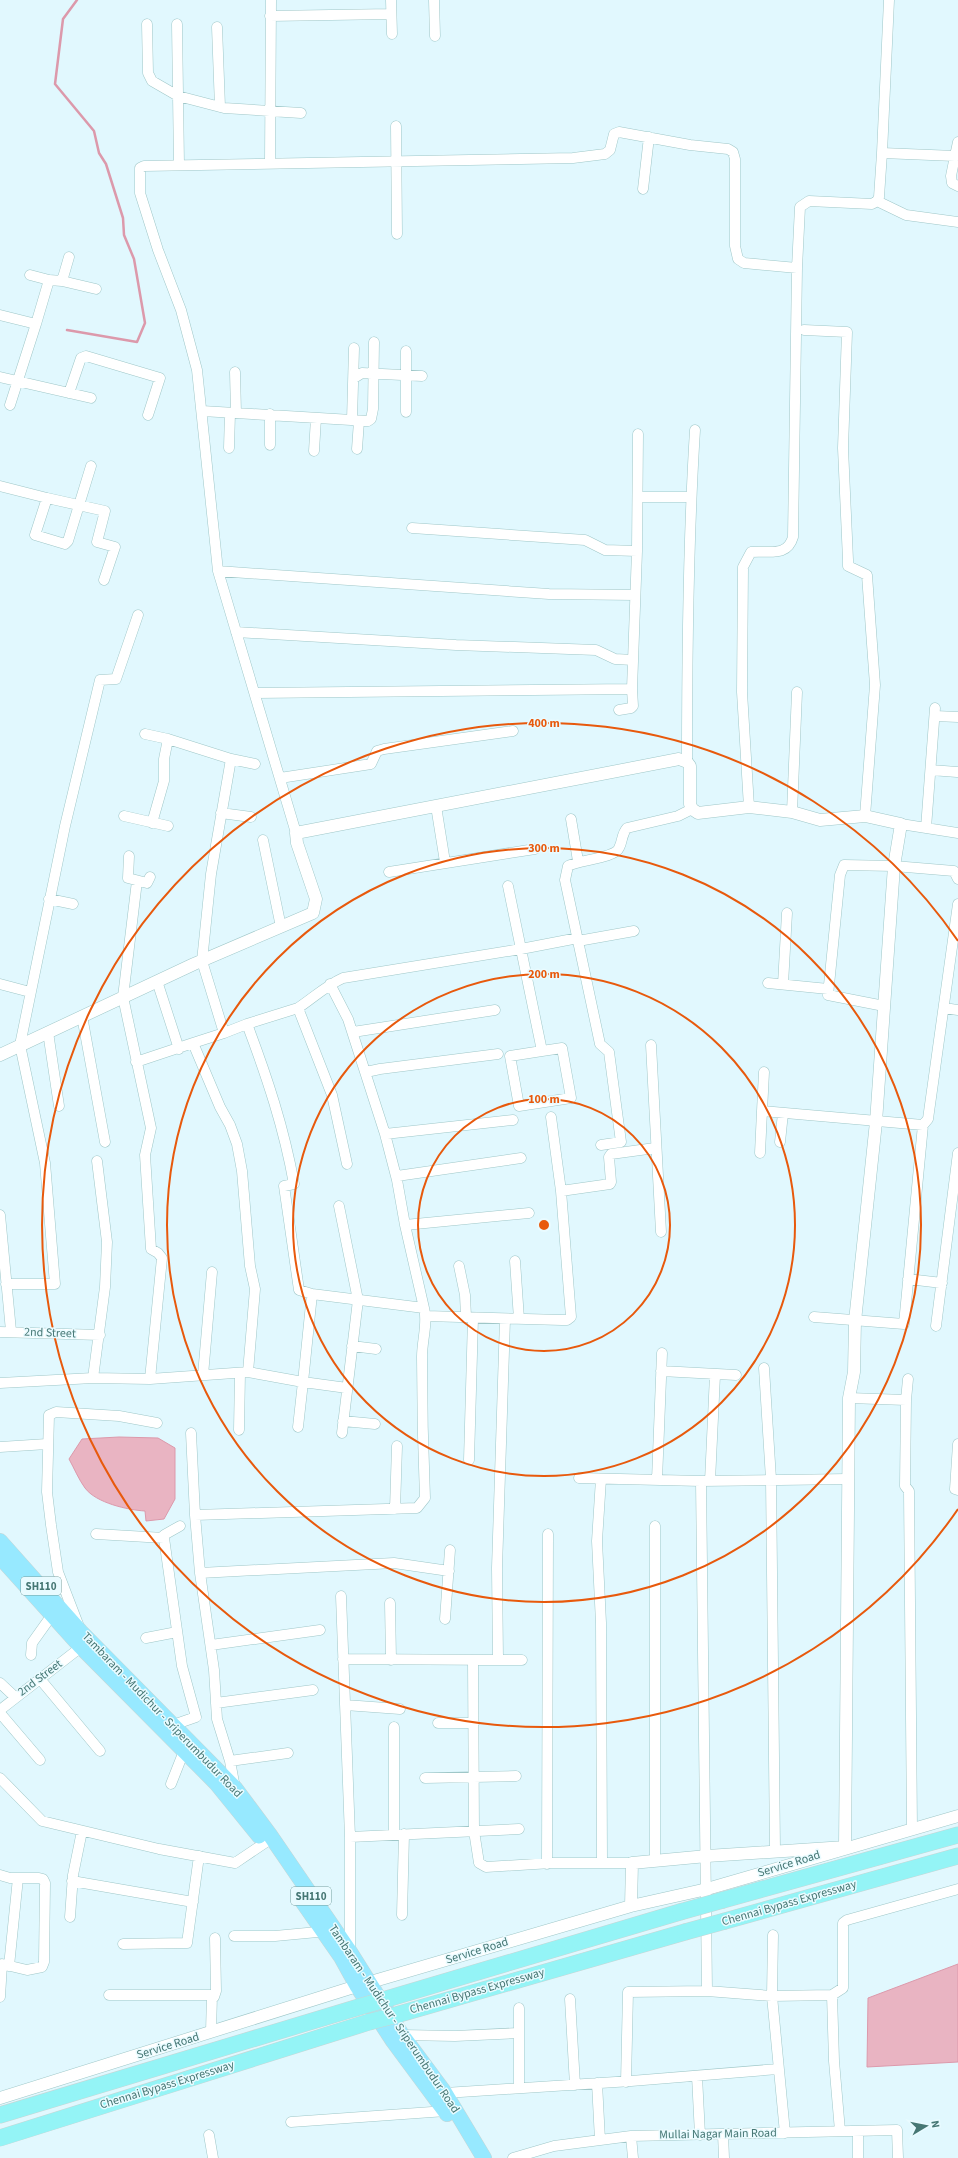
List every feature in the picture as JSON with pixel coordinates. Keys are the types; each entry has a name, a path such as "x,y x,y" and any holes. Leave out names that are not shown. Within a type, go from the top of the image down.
{"highway":[{"name":"Chennai Bypass Expressway","path":"0,2115 680,1912 958,1835"},
{"name":"Chennai Bypass Expressway","path":"0,2138 369,2022 958,1856"}],"main road":[{"name":"Tambaram - Mudichur - Sriperumbudur Road","path":"0,1541 84,1640 184,1751 269,1840"},
{"name":"Tambaram - Mudichur - Sriperumbudur Road","path":"0,1557 52,1615 84,1640 173,1725 235,1788 345,1954 393,2041 446,2111 472,2158"},
{"name":"Tambaram - Mudichur - Sriperumbudur Road","path":"363,1985 445,2093 484,2158"}],"street":[{"path":"270,162 271,0"},
{"path":"391,0 392,34"},
{"path":"434,0 435,36"},
{"path":"878,201 881,184 890,0"},
{"path":"270,16 391,14"},
{"path":"147,24 148,73 152,81 178,96 220,107 301,112"},
{"path":"177,24 179,165"},
{"path":"217,27 220,107"},
{"path":"396,126 397,234"},
{"path":"0,1055 157,981 313,914 316,899 297,843 296,833 256,693 218,571 197,370 190,338 181,310 158,250 140,193 140,168 144,166 270,162 396,161 597,156 605,154 610,150 612,137 616,132 690,145 728,149 733,152 735,159 735,246 738,259 744,263 797,268"},
{"path":"643,190 649,138"},
{"path":"958,142 951,176 952,183 958,186"},
{"path":"882,153 955,156"},
{"path":"749,807 742,692 743,567 751,552 784,551 789,548 793,537 799,215 803,204 809,201 868,204 878,201 906,215 958,222"},
{"path":"62,281 69,257"},
{"path":"30,275 96,289"},
{"path":"10,405 49,280"},
{"path":"0,315 36,324"},
{"path":"804,330 847,332 843,448 848,566 867,575 875,685 865,816"},
{"path":"202,411 368,421 372,416 374,342"},
{"path":"354,348 357,450"},
{"path":"406,351 406,412"},
{"path":"70,393 81,358 86,356 160,378 148,415"},
{"path":"229,448 236,372"},
{"path":"354,378 362,373 422,376"},
{"path":"0,377 92,398"},
{"path":"270,414 270,445"},
{"path":"314,450 316,418"},
{"path":"695,430 691,497 686,683 687,762 690,766 690,804 692,809 698,813 749,807 792,812 820,820 865,816 901,824 958,833"},
{"path":"619,710 631,708 633,706 632,689 637,551 638,434"},
{"path":"47,498 35,535 65,544 68,541 91,466"},
{"path":"0,486 105,511 97,542 115,547 104,580"},
{"path":"638,497 691,497"},
{"path":"412,528 585,540 605,550 637,551"},
{"path":"218,571 549,594 635,595"},
{"path":"6,1284 55,1284 45,1163 20,1045 64,826 100,680 116,679 138,616"},
{"path":"236,632 456,645 596,650 615,659 633,660"},
{"path":"256,693 632,689"},
{"path":"792,812 797,692"},
{"path":"926,828 935,712 958,717"},
{"path":"280,778 371,764 377,751 384,749 513,731"},
{"path":"144,734 168,739 231,759 255,764"},
{"path":"152,823 164,781 164,759 168,739"},
{"path":"224,1032 202,961 211,874 231,759"},
{"path":"296,833 679,759 687,762"},
{"path":"931,770 957,772"},
{"path":"436,806 445,862"},
{"path":"601,1145 621,1142 608,1052 600,1044 565,880 568,866 578,861 614,854 620,848 622,834 627,828 678,816 692,809"},
{"path":"222,813 251,817"},
{"path":"124,816 168,826"},
{"path":"571,819 578,861"},
{"path":"474,1660 474,1831 477,1859 482,1866 602,1862 632,1863 706,1856 845,1847 849,1398 856,1353 855,1322 876,1122 894,866 901,824"},
{"path":"263,840 281,927"},
{"path":"389,872 535,849"},
{"path":"129,856 126,875 130,879 147,883 150,877"},
{"path":"884,1006 828,995 840,875 844,865 894,866 957,874"},
{"path":"137,881 123,997 151,1128 145,1155 151,1249 158,1253 162,1258 150,1379"},
{"path":"508,886 542,1051"},
{"path":"49,899 73,904"},
{"path":"814,1317 855,1322 904,1324 923,1125 928,1119 958,904"},
{"path":"783,984 787,913"},
{"path":"136,1062 179,1049 247,1024 298,1008 323,992 330,984 342,978 634,931"},
{"path":"157,981 179,1049"},
{"path":"768,983 828,989"},
{"path":"0,984 30,992"},
{"path":"195,1515 417,1508 425,1498 421,1417 422,1346 425,1312 386,1134 353,1032 339,998 330,984"},
{"path":"298,1008 332,1096 347,1164"},
{"path":"944,1008 958,1010"},
{"path":"353,1032 495,1010"},
{"path":"82,1016 105,1142"},
{"path":"247,1024 271,1086 287,1146 294,1184 284,1186 299,1290 312,1294 358,1300 425,1312 438,1316 567,1320 571,1317 561,1191 551,1117"},
{"path":"48,1032 59,1106"},
{"path":"193,1044 220,1107 230,1125 237,1144 242,1171 250,1266 255,1289 244,1373 239,1430"},
{"path":"651,1045 655,1148 661,1232"},
{"path":"562,1048 571,1098 519,1106 510,1056 542,1051 562,1048"},
{"path":"366,1072 498,1054"},
{"path":"760,1153 764,1072"},
{"path":"762,1111 923,1125"},
{"path":"780,1142 783,1113"},
{"path":"386,1134 513,1120"},
{"path":"561,1191 610,1184 612,1182 609,1157 611,1154 655,1148"},
{"path":"936,1326 958,1153"},
{"path":"396,1176 521,1158"},
{"path":"93,1378 105,1287 107,1242 97,1161"},
{"path":"339,1206 358,1300 342,1433"},
{"path":"405,1225 421,1222 529,1213"},
{"path":"0,1215 11,1331"},
{"path":"515,1261 518,1319"},
{"path":"459,1266 472,1331 469,1460"},
{"path":"203,1375 212,1272"},
{"path":"908,1279 942,1283"},
{"path":"298,1427 312,1294"},
{"path":"498,1660 497,1568 505,1319"},
{"name":"2nd Street","path":"0,1332 11,1331 100,1334"},
{"path":"352,1346 376,1349"},
{"path":"656,1480 662,1354"},
{"path":"764,1368 771,1480 775,1851"},
{"path":"661,1372 736,1376"},
{"path":"0,1383 93,1378 150,1379 244,1373 347,1388"},
{"path":"707,1991 706,1481 715,1375"},
{"path":"908,1379 906,1400 905,1486 909,1491 912,1829"},
{"path":"849,1398 906,1400"},
{"path":"84,1640 58,1572 47,1492 47,1444 49,1415 53,1413 119,1416 157,1423"},
{"path":"343,1421 375,1424"},
{"path":"191,1433 195,1515 200,1573 211,1645 217,1719 230,1761 235,1788"},
{"path":"0,1447 47,1444"},
{"path":"958,1444 955,1489 958,1490"},
{"path":"395,1509 397,1446"},
{"path":"579,1478 601,1480 706,1481 848,1480"},
{"path":"601,1480 597,1541 601,1623 602,1862"},
{"path":"173,1725 196,1718 182,1666 164,1538 164,1535 180,1526"},
{"path":"655,1526 655,1860"},
{"path":"96,1534 164,1538"},
{"path":"547,1864 548,1534"},
{"path":"445,1619 450,1571 448,1564 450,1550"},
{"path":"200,1573 394,1563 450,1571"},
{"path":"341,1596 350,1837 345,1954"},
{"path":"390,1603 391,1660"},
{"path":"31,1655 32,1643 52,1615"},
{"path":"211,1645 320,1630"},
{"path":"146,1638 177,1632"},
{"name":"2nd Street","path":"0,1711 15,1697 40,1679 84,1640"},
{"path":"343,1659 522,1660"},
{"path":"40,1679 100,1751"},
{"path":"0,1683 15,1697"},
{"path":"216,1703 313,1690"},
{"path":"345,1705 400,1709"},
{"path":"0,1711 40,1760"},
{"path":"438,1723 474,1723"},
{"path":"394,1727 402,1915"},
{"path":"171,1784 184,1751"},
{"path":"230,1761 288,1753"},
{"path":"425,1778 516,1776"},
{"path":"0,1778 42,1821 82,1831 235,1863 269,1840"},
{"name":"Service Road","path":"0,2098 363,1985 631,1906 707,1889 845,1847 958,1816"},
{"path":"350,1837 519,1829"},
{"path":"70,1917 72,1882 82,1831"},
{"path":"123,1944 187,1943 199,1856"},
{"path":"631,1906 632,1863"},
{"path":"0,1875 10,1878 43,1878 45,1882 44,1962 42,1967 36,1970 26,1970 4,1965"},
{"path":"0,1997 18,1878"},
{"path":"72,1882 193,1902"},
{"path":"626,2082 628,1992 707,1991 772,1996 832,1995 843,1988 843,1923 847,1920 958,1889"},
{"path":"234,1936 275,1936 328,1930"},
{"path":"773,1935 772,1996 785,2133"},
{"path":"211,2032 214,1997 216,1991 215,1938"},
{"path":"109,1995 212,1995 214,1997"},
{"path":"832,1995 834,2061 840,2131"},
{"path":"570,1999 575,2085"},
{"path":"519,2008 519,2088"},
{"path":"402,2035 454,2036 518,2032"},
{"path":"445,2093 626,2082 778,2069"},
{"path":"697,2076 700,2134"},
{"path":"597,2083 600,2140"},
{"path":"291,2122 446,2111"},
{"name":"Mullai Nagar Main Road","path":"513,2158 554,2146 631,2136 897,2130 898,2158"},
{"path":"858,2131 858,2158"},
{"path":"723,2134 724,2158"},
{"path":"209,2135 213,2158"},
{"path":"631,2136 633,2158"}],"shaded area":[{"path":"119,1437 158,1438 175,1448 175,1499 164,1519 146,1521 145,1511 130,1509 104,1502 90,1493 79,1478 69,1459 82,1439"},
{"path":"958,1964 958,2062 867,2067 868,1998"}],"waterway":[{"path":"67,330 137,342 145,323 134,259 124,235 123,218 106,164 99,153 94,131 55,84 63,19 77,0"}]}
